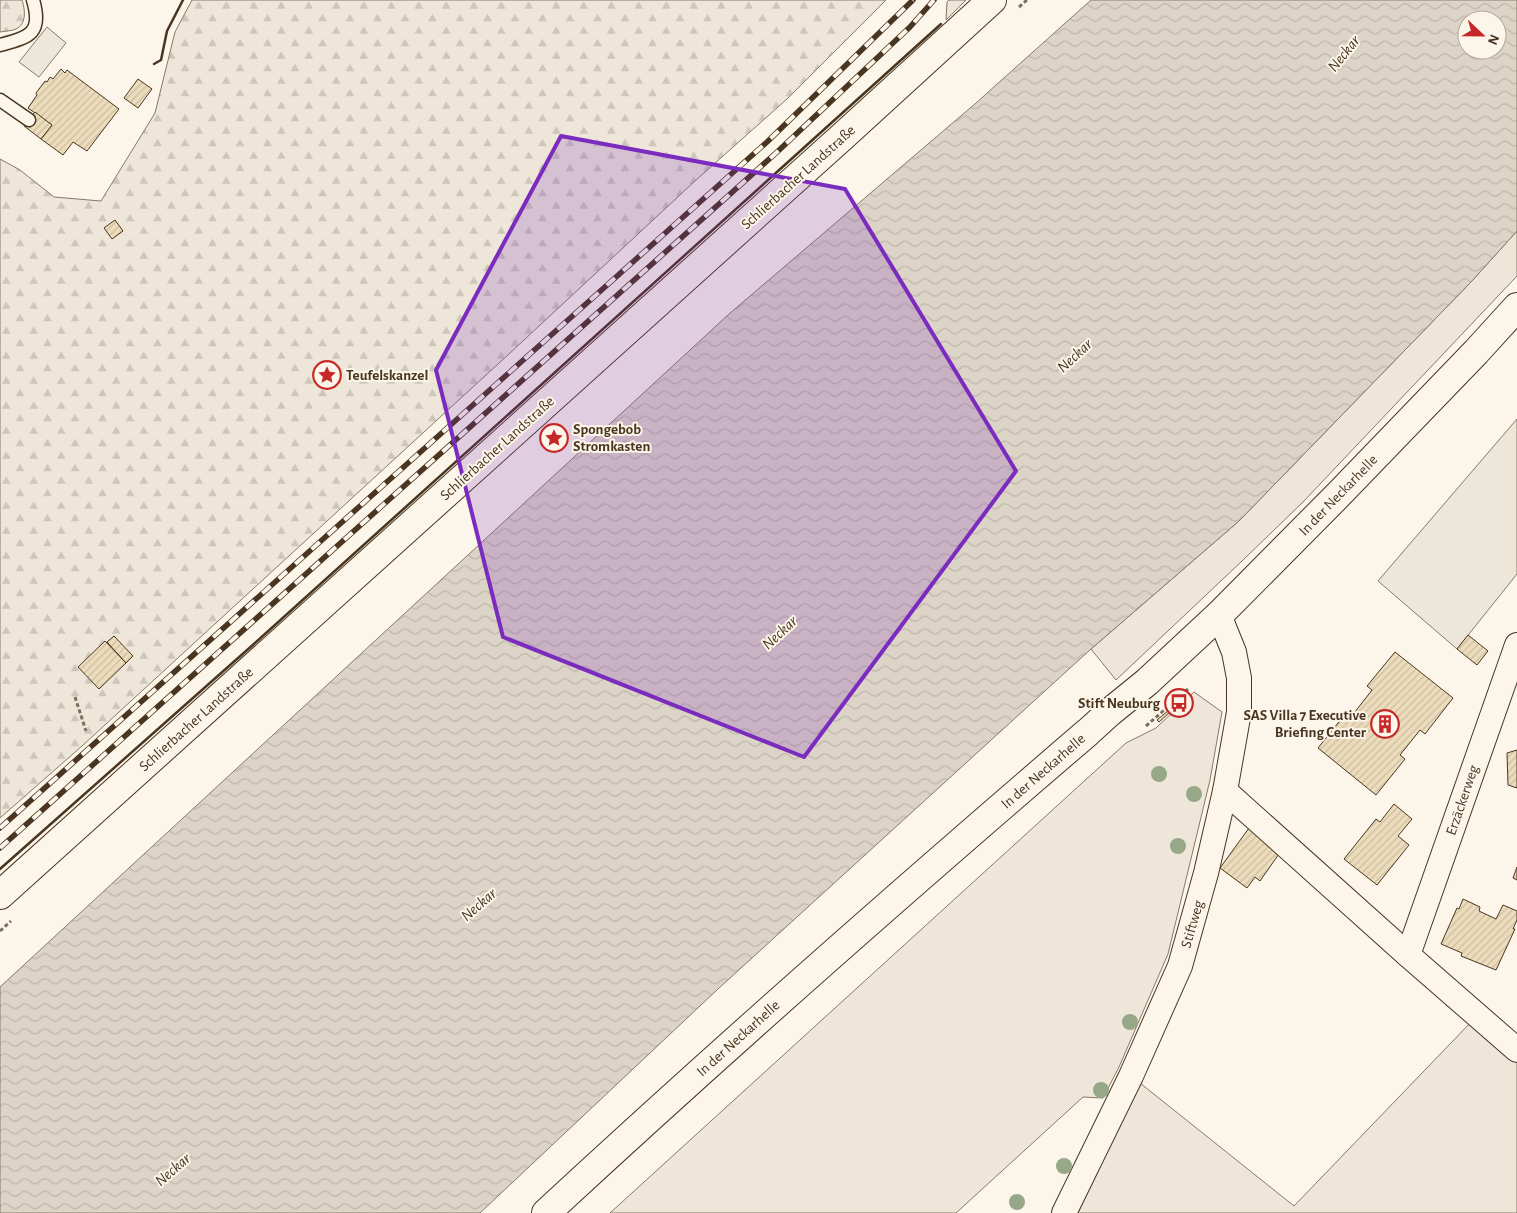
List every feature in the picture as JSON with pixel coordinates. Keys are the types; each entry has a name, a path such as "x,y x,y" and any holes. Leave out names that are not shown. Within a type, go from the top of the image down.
{"main road":[{"name":"Schlierbacher Landstraße","path":"0,895 992,0"},
{"name":"In der Neckarhelle","path":"546,1213 663,1104 944,855 1147,682 1219,615 1339,494 1517,307"}],"street":[{"name":"Stiftweg","path":"1064,1213 1131,1076 1180,966 1206,873 1225,791 1238,712 1240,678 1234,652 1219,615"},
{"name":"Erzäckerweg","path":"1408,956 1517,645"},
{"path":"1225,791 1408,956 1517,1050"}],"lane":[{"path":"0,45 15,42 25,37 34,28 37,17 33,0"},
{"path":"0,100 29,120"}],"path":[{"path":"1146,726 1188,689"},
{"path":"75,697 86,732"}],"highlighted area":[{"path":"561,136 845,189 1016,471 804,757 503,637 436,370"}],"green space":[{"path":"0,0 22,0 24,20 20,27 0,32"},
{"path":"192,0 886,0 787,99 695,181 82,746 0,818 0,159 20,170 54,197 101,201 155,113 175,32"},
{"path":"949,0 966,0 946,20 947,2"},
{"path":"1517,231 1517,276 1303,502 1116,680 1091,649 1239,521 1471,282"},
{"path":"1194,692 1222,712 1210,780 1168,954 1119,1067 1103,1098 1083,1097 956,1213 610,1213 1126,743 1156,728"},
{"path":"1475,1018 1517,1063 1517,1213 1078,1213 1140,1083 1294,1206"}],"shaded area":[{"path":"47,27 66,43 39,77 19,62"},
{"path":"1517,419 1517,574 1457,649 1378,581"}],"water":[{"name":"Neckar","path":"1091,0 1517,0 1517,231 1471,282 1239,521 1091,649 718,989 480,1213 0,1213 0,987 729,314 976,103"}],"building":[{"path":"61,69 65,73 67,70 119,109 87,151 73,142 63,155 41,139 52,125 28,108 45,81 47,82 50,77 53,79"},
{"path":"138,79 152,89 138,108 124,98"},
{"path":"35,112 52,125 41,139 24,126"},
{"path":"115,220 123,231 112,239 104,228"},
{"path":"1468,635 1488,651 1477,665 1457,649"},
{"path":"114,636 133,656 126,663 107,642"},
{"path":"105,641 126,663 99,689 78,667"},
{"name":"SAS Villa 7 Executive Briefing Center","path":"1395,652 1453,698 1425,734 1420,730 1400,755 1405,759 1376,795 1318,748 1346,713 1351,717 1372,690 1367,686"},
{"path":"1169,710 1170,712 1159,722 1157,720"},
{"path":"1517,750 1517,788 1508,785 1507,753"},
{"path":"1394,804 1412,819 1398,836 1409,845 1377,885 1344,859 1376,819 1380,822"},
{"path":"1249,828 1281,851 1260,881 1255,877 1247,888 1220,868"},
{"path":"1517,867 1517,880 1513,878"},
{"path":"1463,899 1480,907 1479,911 1496,919 1503,905 1517,911 1517,920 1513,929 1515,929 1496,970 1461,956 1462,953 1441,944"}],"railway":[{"path":"0,828 767,142 913,0"},
{"path":"0,848 776,153 910,27 934,0"}],"wall":[{"path":"154,64 161,60 167,31 183,0"},
{"path":"0,869 255,643 941,24"}],"place":[{"name":"Teufelskanzel","path":"327,375"},
{"name":"Spongebob Stromkasten","path":"554,438"},
{"name":"Stift Neuburg","path":"1179,703"},
{"name":"SAS Villa 7 Executive Briefing Center","path":"1385,724"}]}
